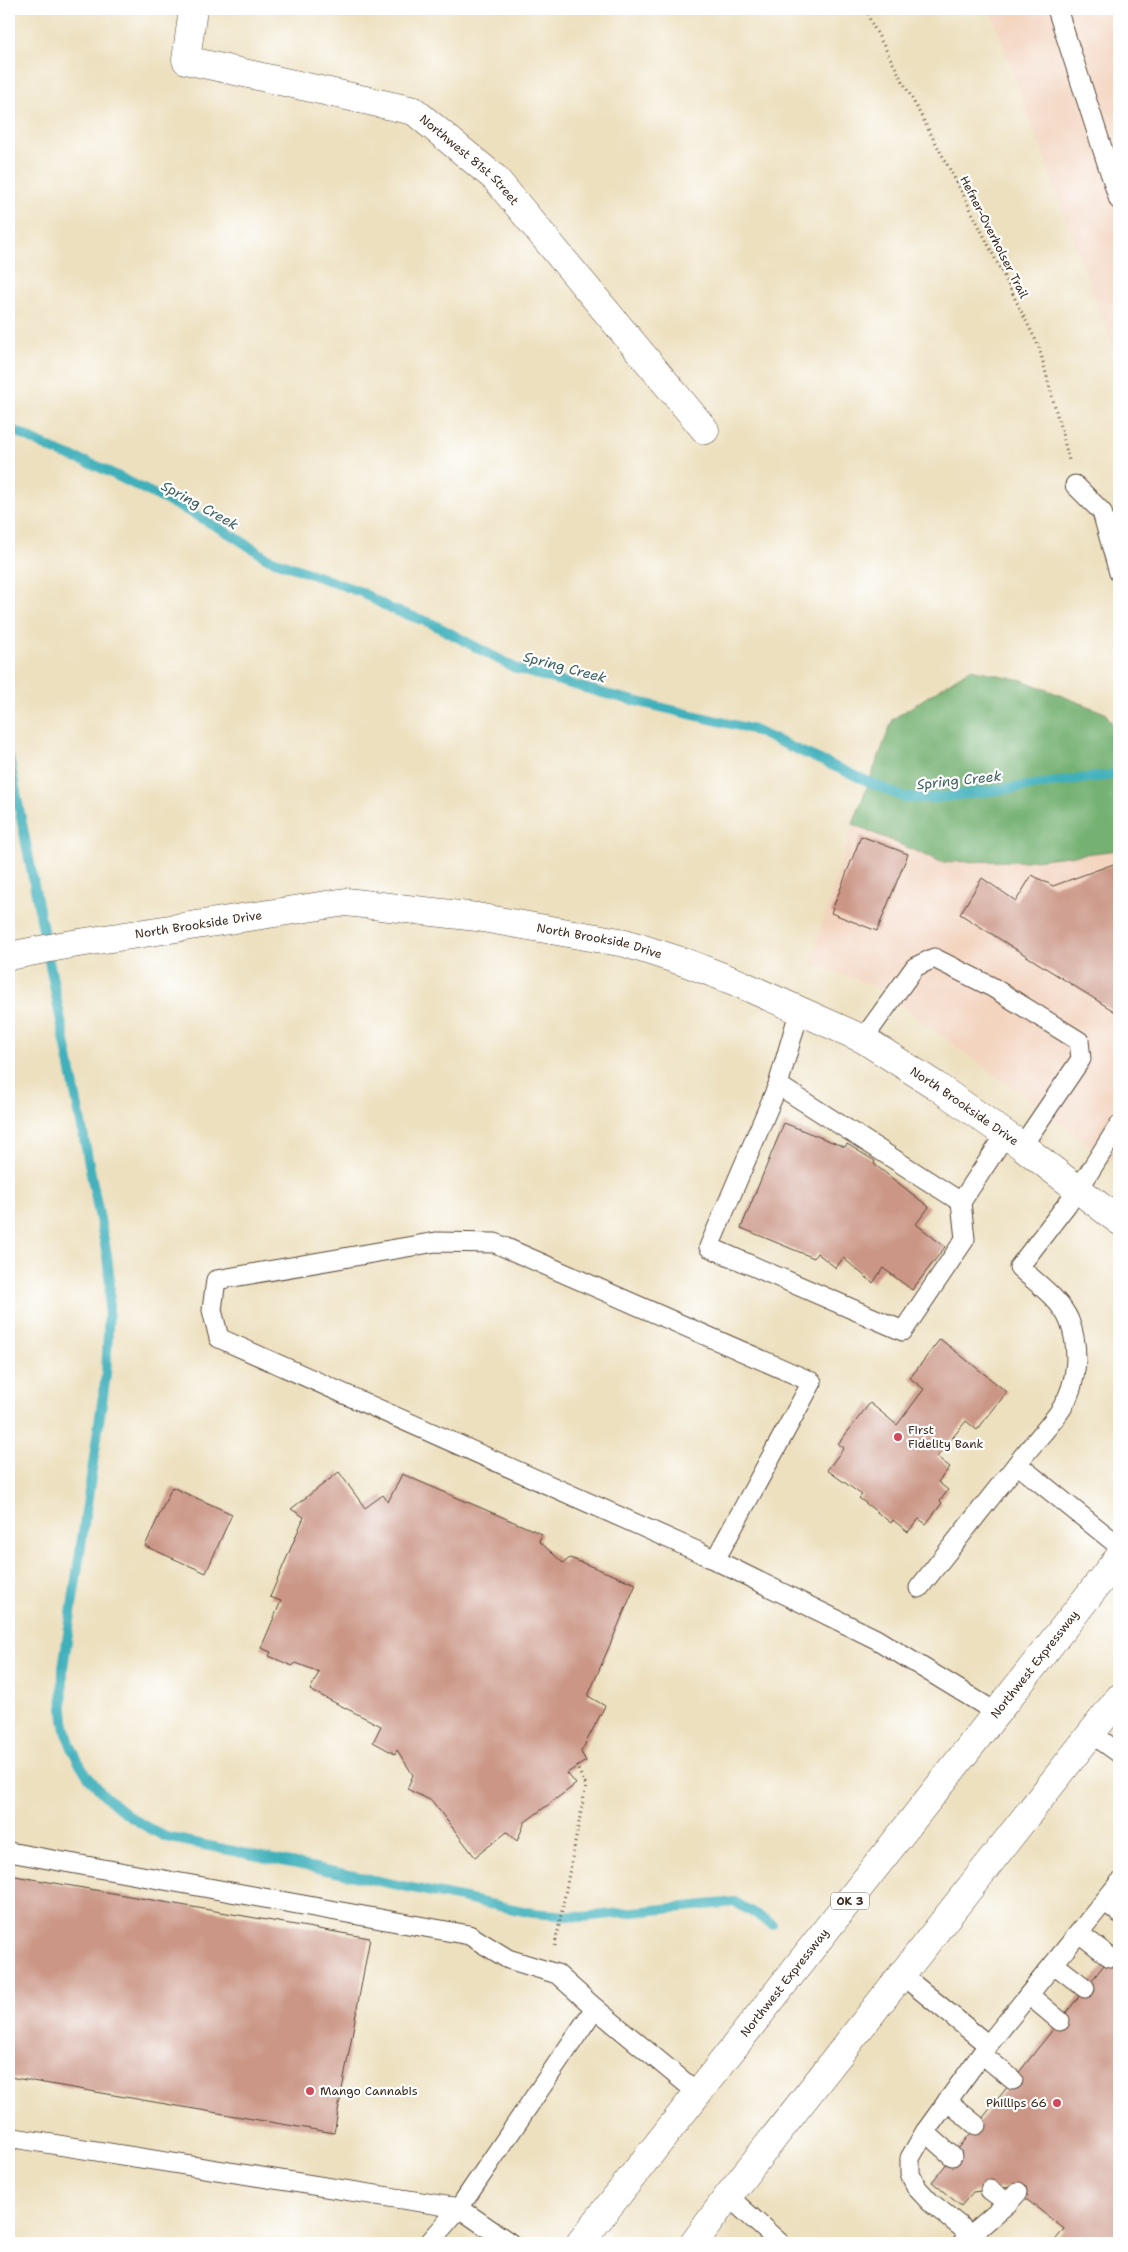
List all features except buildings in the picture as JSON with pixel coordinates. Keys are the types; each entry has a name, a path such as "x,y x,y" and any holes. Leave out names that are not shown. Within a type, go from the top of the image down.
{"main road":[{"name":"Northwest 81st Street","path":"193,9 186,60 414,110 495,178 705,430"},
{"name":"North Brookside Drive","path":"13,956 66,945 346,902 477,917 626,943 687,963 800,1009 864,1039 935,1084 1014,1140 1119,1221"},
{"name":"Northwest Expressway","path":"580,2243 700,2094 1119,1558"},
{"path":"694,2243 728,2196 1119,1698"}],"lane":[{"path":"1057,9 1119,200"},
{"path":"1075,484 1102,512 1119,573"},
{"path":"800,1009 778,1085 709,1247 903,1331 965,1239 961,1202 1081,1059 1079,1041 992,987 934,958 915,967 864,1039"},
{"path":"778,1085 961,1202"},
{"path":"919,1588 1061,1409 1071,1391 1075,1371 1075,1346 1068,1319 1053,1298 1019,1267 1078,1190 1119,1125"},
{"path":"715,1560 812,1382 495,1243 436,1242 216,1280 212,1310 219,1338 715,1560 876,1639 997,1713"},
{"path":"1017,1464 1119,1546"},
{"path":"1091,1733 1119,1753"},
{"path":"9,1852 469,1935 508,1959 557,1974 595,2008 700,2094"},
{"path":"990,2190 1013,2198 971,2241 917,2188 910,2174 910,2158 925,2132 985,2049 1119,1884"},
{"path":"1104,1901 1119,1913"},
{"path":"1079,1933 1110,1957"},
{"path":"1054,1964 1085,1988"},
{"path":"902,1975 985,2049 1013,2080"},
{"path":"1029,1995 1060,2021"},
{"path":"429,2243 459,2208 595,2008"},
{"path":"947,2101 976,2125"},
{"path":"925,2132 952,2156"},
{"path":"9,2142 14,2138 459,2208 510,2243"},
{"path":"728,2196 780,2243"}],"path":[{"name":"Hefner-Overholser Trail","path":"867,9 870,20 965,198 1039,346 1075,484"},
{"path":"555,1944 586,1786 577,1767"}],"shaded area":[{"path":"990,9 1119,9 1119,365"},
{"path":"853,824 941,862 1025,861 1119,850 1119,1166 874,986 810,963"}],"green space":[{"path":"970,669 1022,680 1105,713 1119,733 1119,850 1025,861 941,862 853,824 893,719"}],"waterway":[{"name":"Spring Creek","path":"9,428 56,451 97,466 192,513 235,537 267,558 361,592 391,609 431,623 517,669 606,694 751,729 905,798 936,798 1119,774"},
{"path":"9,757 107,1255 110,1284 106,1375 63,1668 63,1710 66,1732 84,1770 112,1802 147,1827 166,1837 533,1913 582,1917 735,1902 772,1924"}],"place":[{"name":"First Fidelity Bank","path":"898,1437"},
{"name":"Mango Cannabis","path":"310,2091"},
{"name":"Phillips 66","path":"1057,2103"}]}
